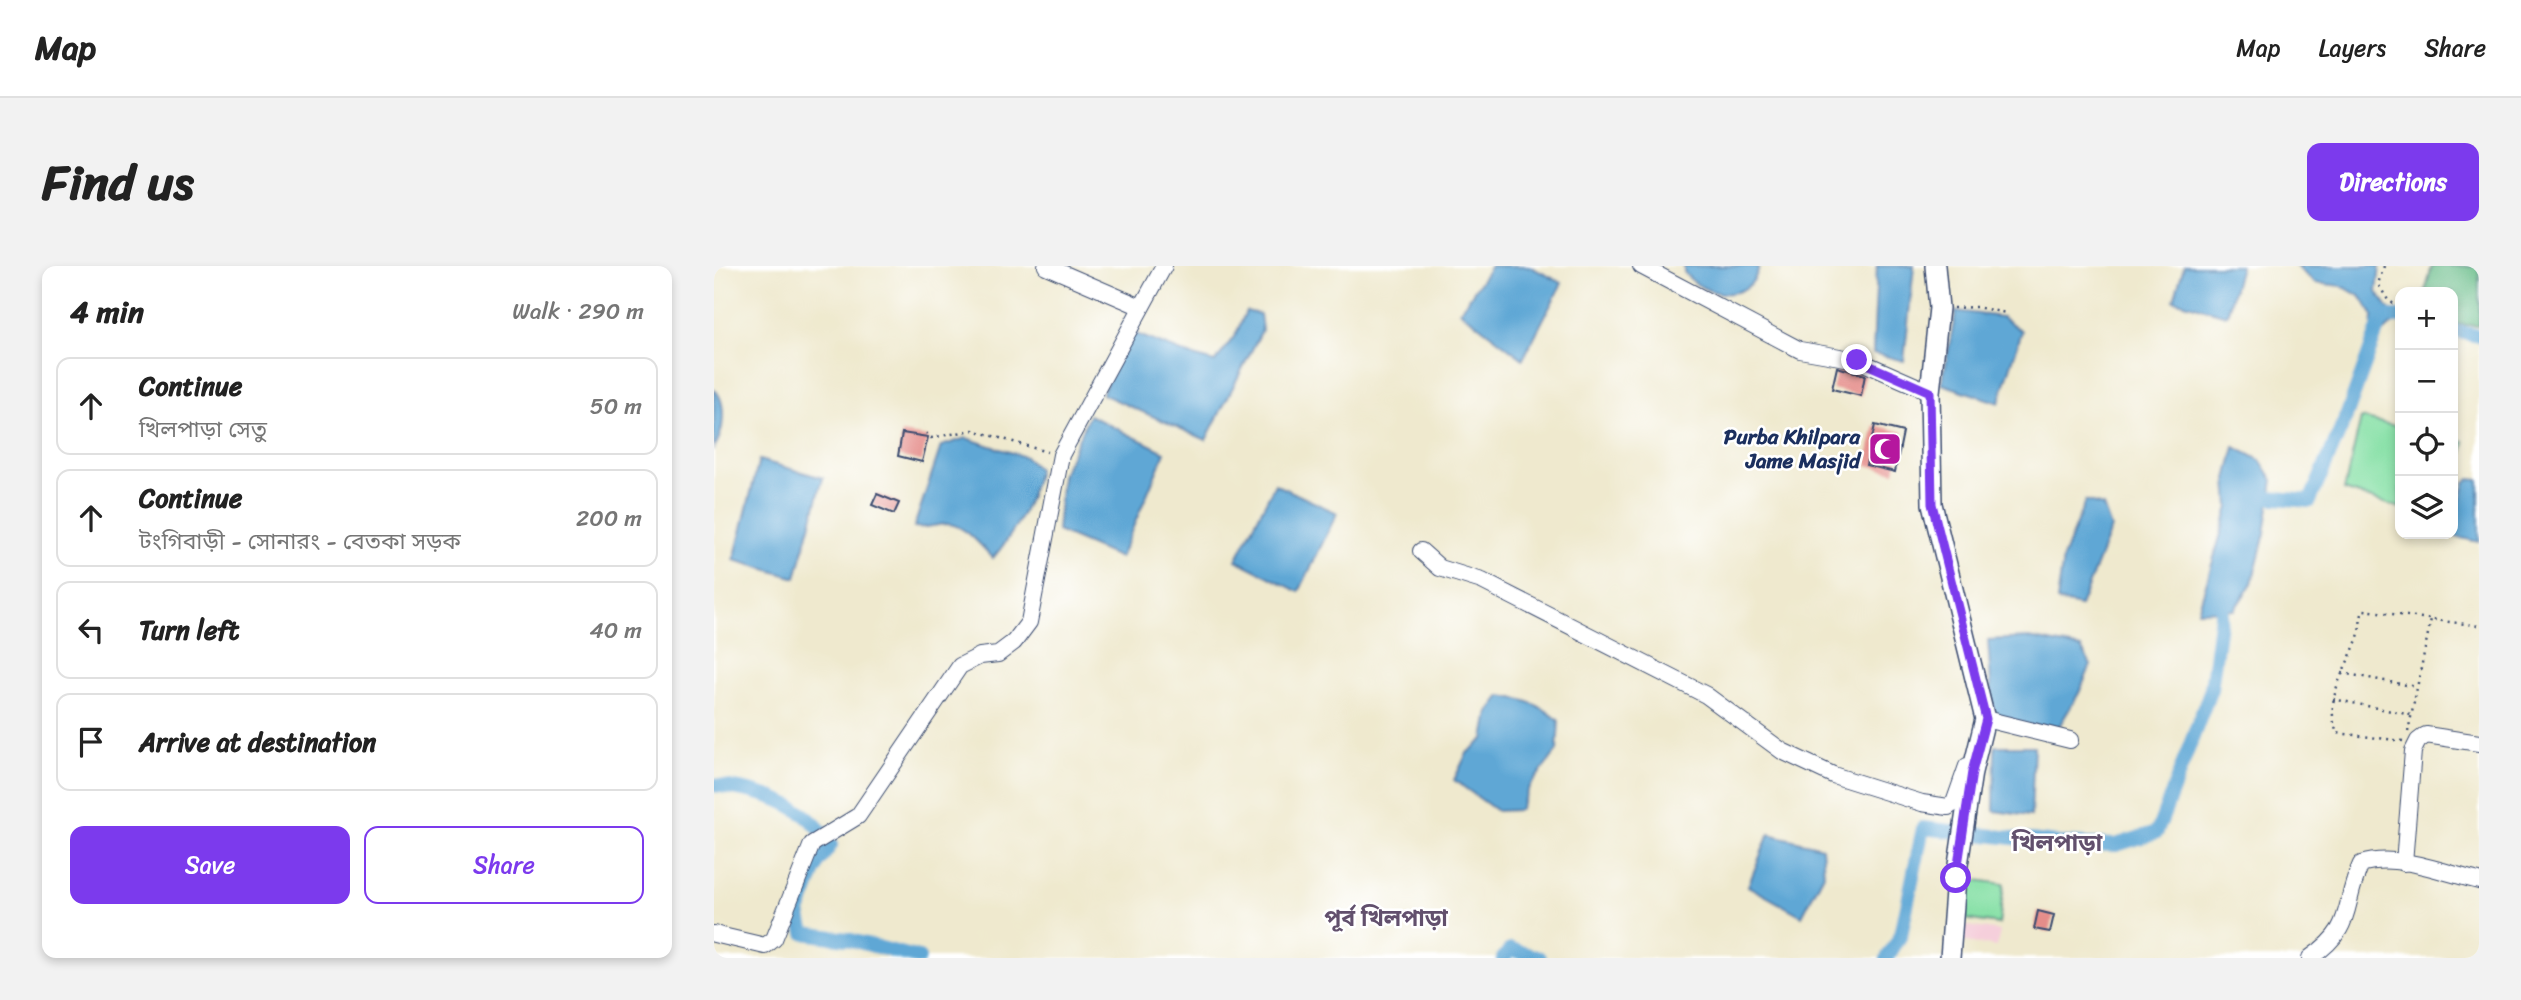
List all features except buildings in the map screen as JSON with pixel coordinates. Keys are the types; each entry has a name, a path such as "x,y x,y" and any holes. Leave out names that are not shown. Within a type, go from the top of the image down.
{"street":[{"path":"1046,266 1141,307"},
{"path":"714,934 765,946 774,939 812,844 858,816 960,666 980,656 998,654 1014,642 1029,622 1061,455 1164,266"},
{"path":"1641,266 1800,350 1857,360 1930,392"},
{"path":"1935,266 1939,308 1930,392 1932,504 1986,719 1975,763 1961,844 1950,958"},
{"path":"1421,551 1440,568 1482,582 1706,695 1782,751 1833,775 1922,803 1948,807 1954,803 1968,765 1975,763"},
{"path":"1986,719 2070,740"},
{"path":"2404,863 2413,751 2418,741 2426,735 2468,744 2479,743"},
{"path":"2310,958 2327,946 2344,926 2361,864 2388,861 2404,863 2479,881"}],"path":[{"path":"2384,266 2378,284 2388,300 2395,305"},
{"path":"1939,308 1976,307 2006,313"},
{"path":"926,433 931,438 972,430 1027,449 1061,455"},
{"path":"2431,619 2406,742 2337,733 2331,719 2333,699 2361,629 2364,610 2431,619 2479,626"},
{"path":"2342,673 2417,687"},
{"path":"2333,699 2411,715"}],"shaded area":[{"path":"1962,925 2000,931 1997,947 1960,941"}],"green space":[{"path":"2432,266 2479,266 2479,326 2458,324 2458,287 2426,287"},
{"path":"2361,418 2395,426 2395,506 2344,490"},
{"path":"2458,441 2465,442 2458,473"},
{"path":"1969,879 2004,884 1999,924 1964,919"}],"water":[{"path":"1491,266 1529,266 1562,283 1523,359 1460,311"},
{"path":"1684,266 1759,266 1755,279 1747,287 1726,293 1714,292 1692,281 1684,272"},
{"path":"1877,266 1914,266 1904,361 1873,353"},
{"path":"2184,266 2240,266 2227,315 2174,300"},
{"path":"2296,266 2380,266 2377,292 2390,311 2395,313 2395,322 2377,338 2372,334 2373,316 2361,297 2342,286 2315,283"},
{"path":"1246,311 1260,314 1262,330 1206,440 1102,394 1129,331 1189,355 1215,362 1236,334"},
{"path":"1956,311 2002,317 2022,331 1999,403 1942,384"},
{"path":"714,389 721,402 723,418 714,448"},
{"path":"1089,415 1165,452 1120,558 1057,531 1062,476"},
{"path":"966,438 1025,457 1038,469 1021,516 993,558 973,537 954,525 914,527 941,446"},
{"path":"2235,447 2260,460 2273,480 2265,533 2252,583 2234,610 2198,611 2229,507 2227,479"},
{"path":"759,460 823,478 796,578 734,560"},
{"path":"2469,479 2479,480 2479,542 2458,537 2458,510 2465,482"},
{"path":"1275,484 1337,513 1299,592 1236,560"},
{"path":"2085,501 2103,506 2111,528 2080,606 2057,601 2063,558"},
{"path":"2029,638 2081,648 2091,665 2079,693 2055,733 1993,715 1988,640"},
{"path":"1501,696 1532,703 1559,721 1557,751 1529,787 1519,810 1497,811 1454,780 1467,753 1484,739 1489,712"},
{"path":"1995,746 2034,746 2031,816 1994,811"},
{"path":"1769,834 1822,847 1824,874 1802,916 1748,886"}],"waterway":[{"path":"2253,496 2310,501 2346,417 2382,317 2395,317"},
{"path":"2458,332 2479,336"},
{"path":"1887,958 1901,935 1923,828 2057,843 2116,845 2157,832 2211,689 2224,593"},
{"path":"714,785 749,791 781,801 809,818 831,845 818,863 799,912 804,933 847,939 919,958"},
{"path":"1503,958 1511,949 1540,958"}],"place":[{"name":"Purba Khilpara Jame Masjid","path":"1885,449"}],"district":[{"name":"খিলপাড়া","path":"2057,843"},
{"name":"পূর্ব খিলপাড়া","path":"1386,918"}],"route":[{"path":"1857,360 1930,392 1932,504 1986,719 1972,772 1956,878"}]}
